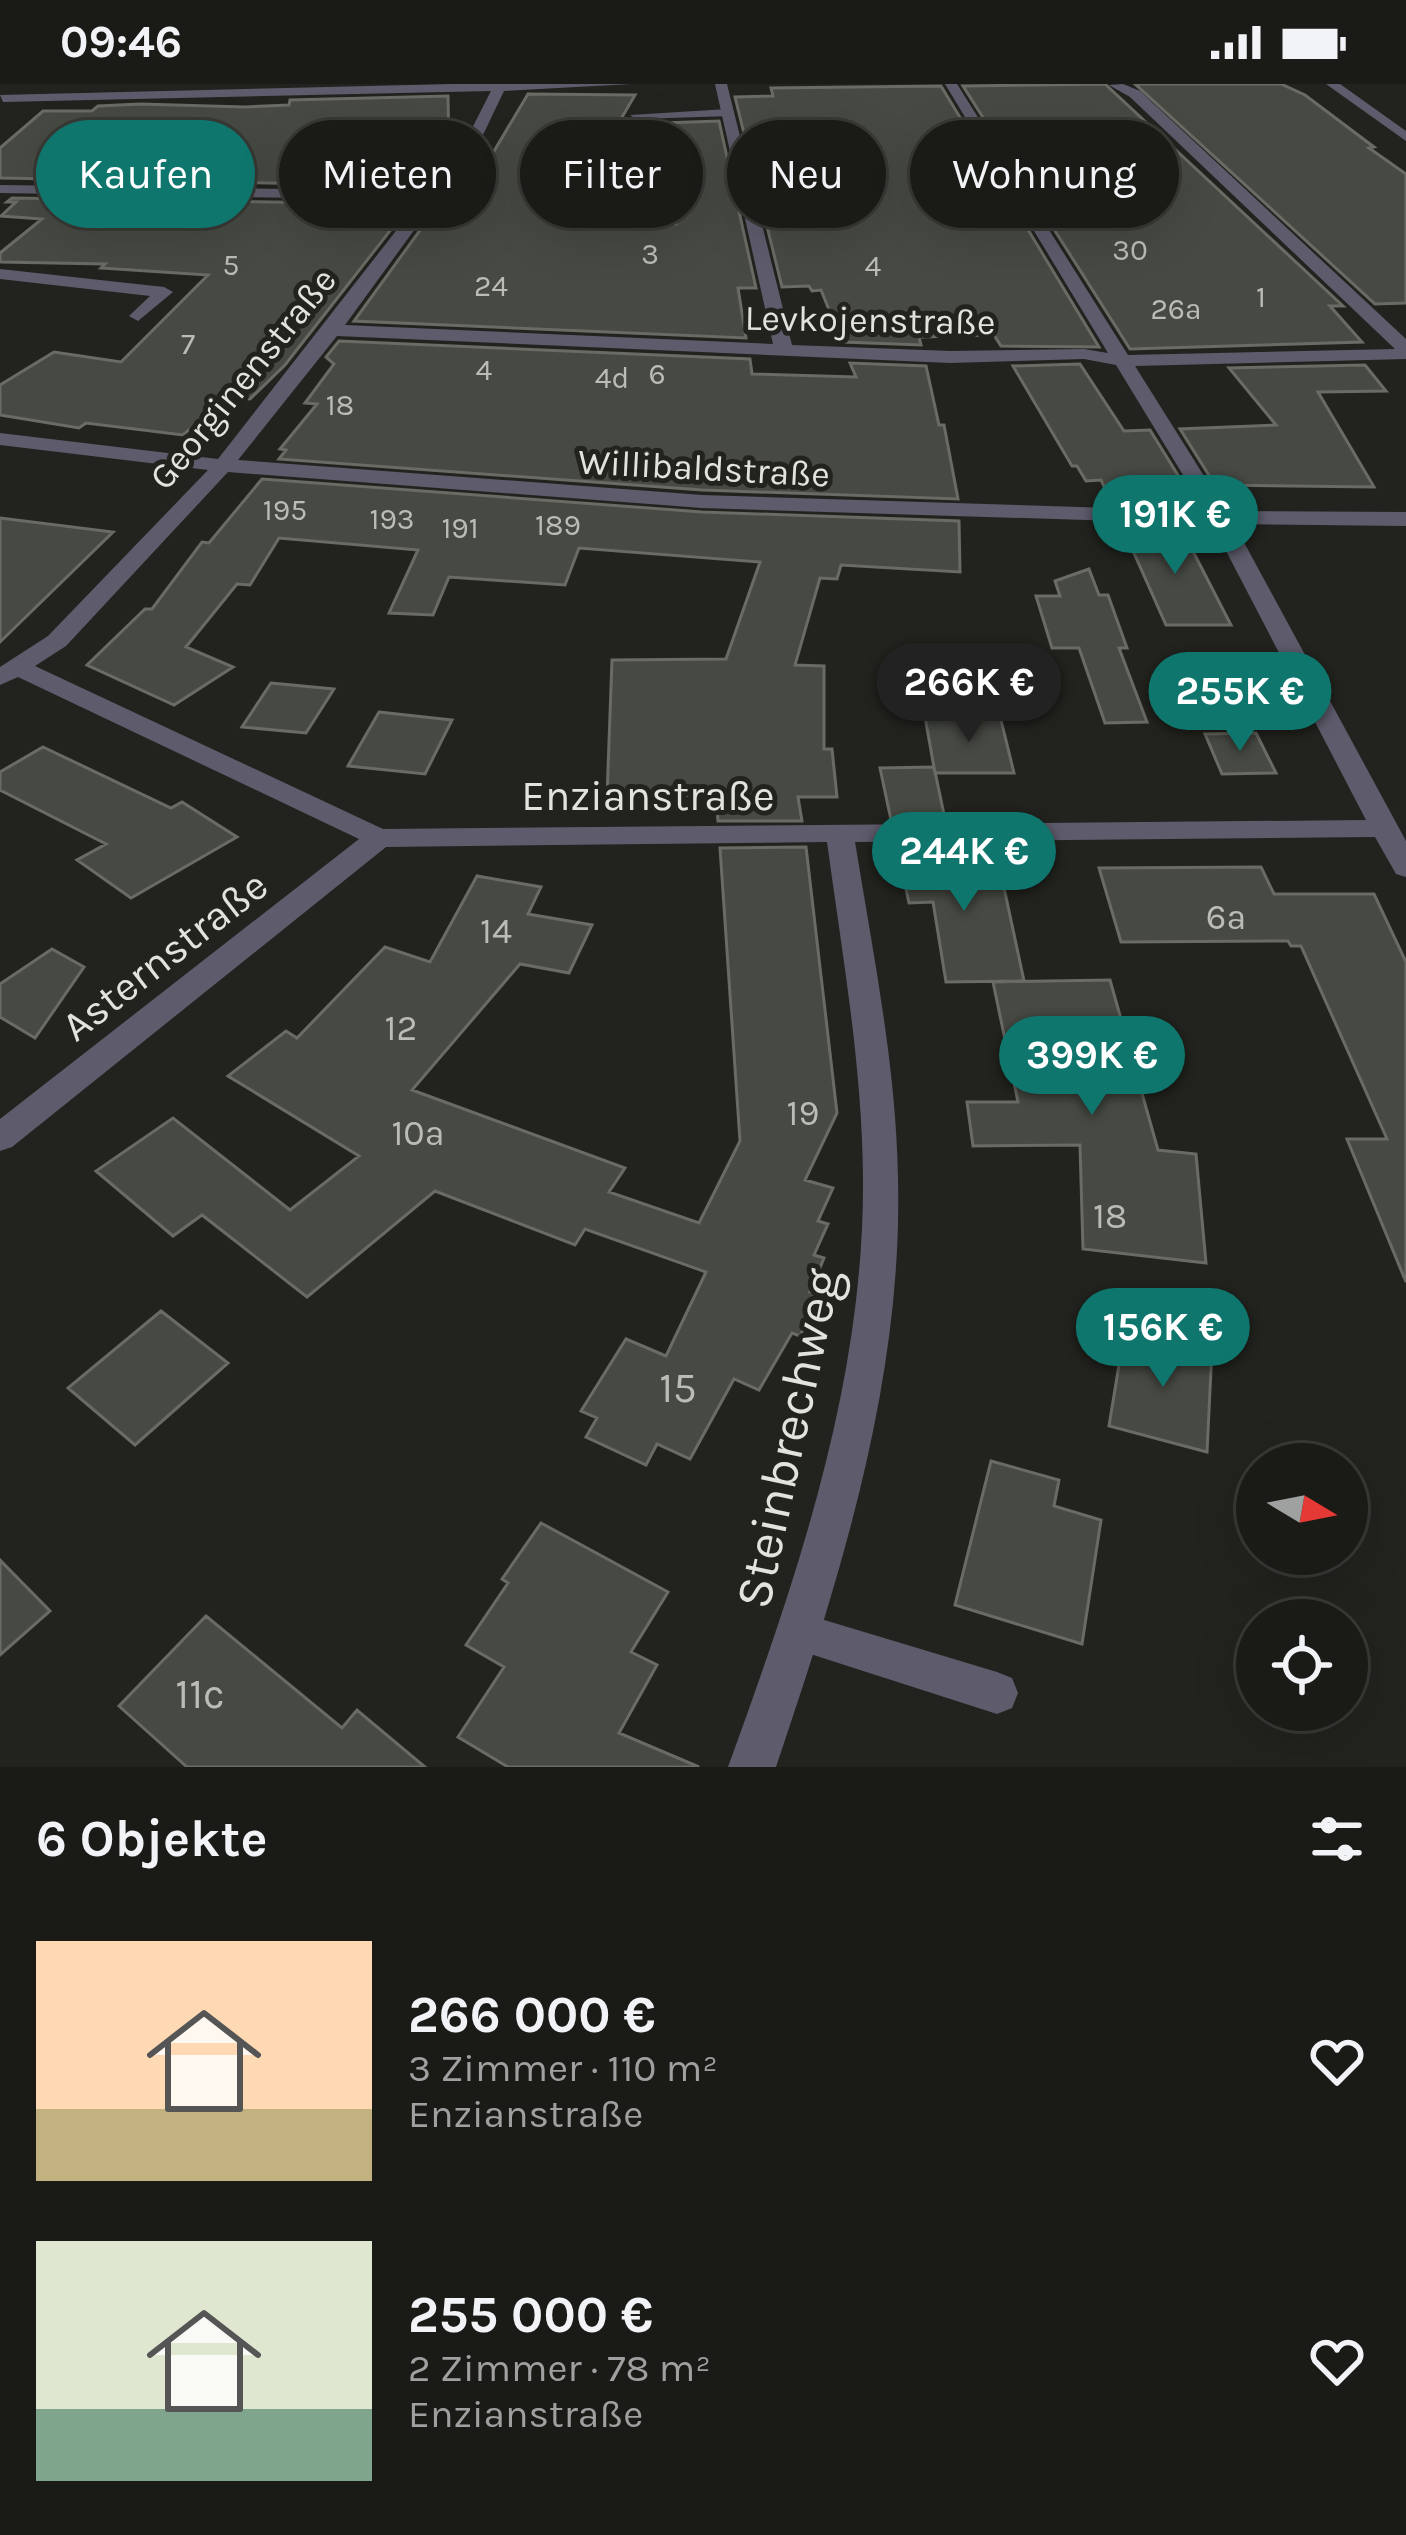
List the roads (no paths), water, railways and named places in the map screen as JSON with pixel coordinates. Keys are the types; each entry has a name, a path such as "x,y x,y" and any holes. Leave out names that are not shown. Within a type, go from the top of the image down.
{"street":[{"path":"2,99 21,84"},
{"path":"2,99 625,84"},
{"path":"721,84 784,351"},
{"path":"951,84 1220,518 1406,868"},
{"path":"1332,84 1406,136"},
{"path":"1115,85 1135,94 1406,351"},
{"name":"Georginenstraße","path":"484,120 499,87"},
{"path":"0,189 279,194"},
{"name":"Georginenstraße","path":"10,673 57,641 220,469 408,228"},
{"path":"0,274 164,292 138,316"},
{"name":"Levkojenstraße","path":"332,329 950,357 1084,354 1124,362 1406,351"},
{"name":"Willibaldstraße","path":"0,439 220,469 720,502 1220,518 1406,519"},
{"name":"Enzianstraße","path":"10,673 379,838 1384,828"},
{"name":"Steinbrechweg","path":"752,1767 801,1632 841,1478 873,1317 881,1183 872,1065 840,837"},
{"name":"Asternstraße","path":"0,1138 379,838"}],"lane":[{"path":"636,115 728,113"},
{"path":"801,1632 997,1694"}]}
